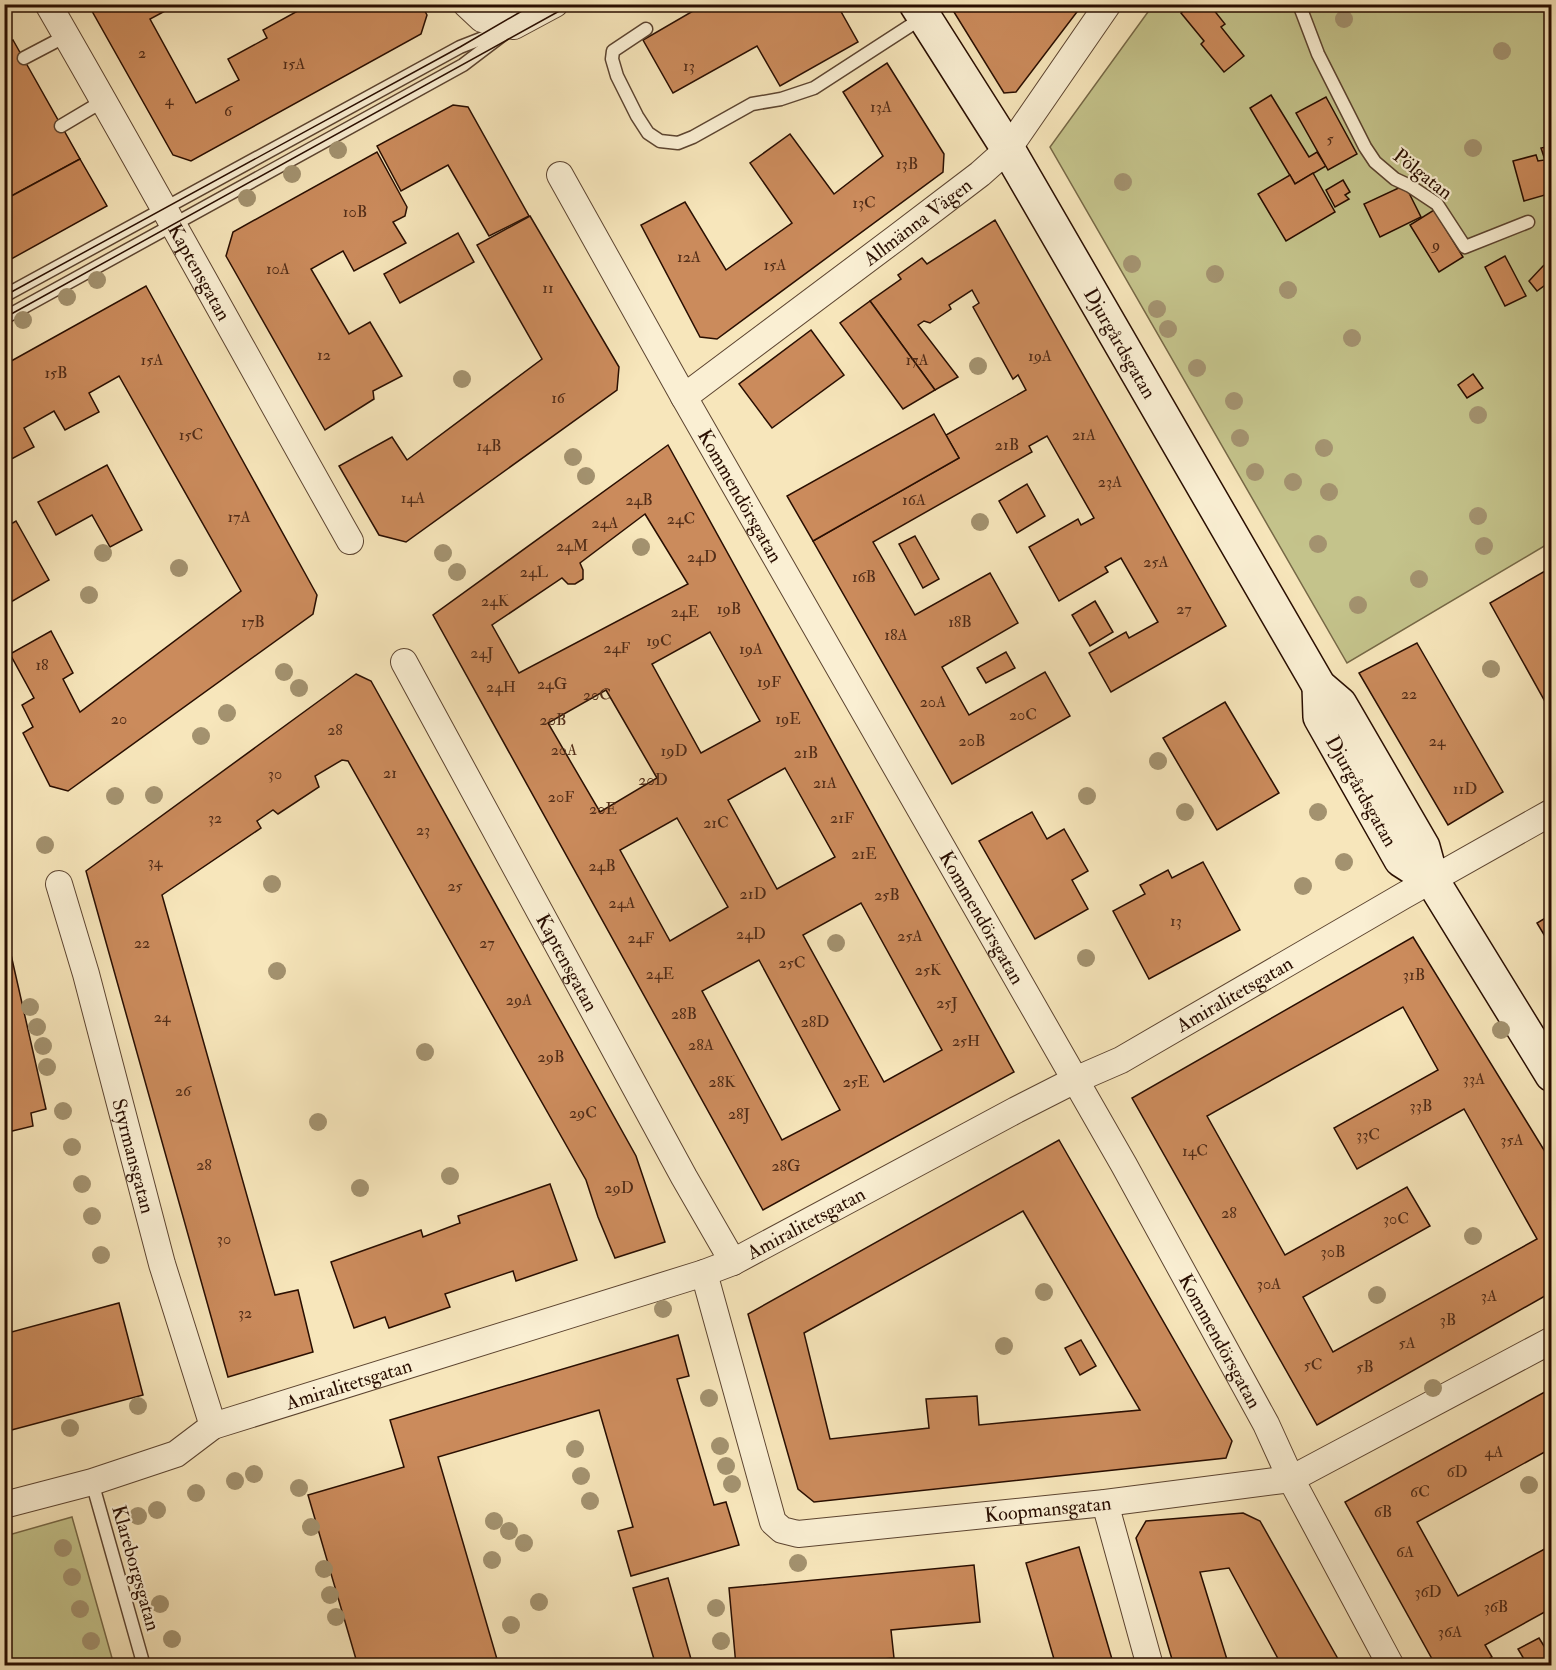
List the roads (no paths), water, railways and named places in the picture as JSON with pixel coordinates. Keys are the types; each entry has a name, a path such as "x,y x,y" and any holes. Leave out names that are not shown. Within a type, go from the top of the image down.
{"street":[{"name":"Kaptensgatan","path":"48,4 170,217 350,541"},
{"path":"466,4 482,19 514,26 555,4"},
{"name":"Allmänna Vägen","path":"684,397 980,174 1008,149 1108,4"},
{"name":"Djurgårdsgatan","path":"920,11 1008,149 1319,686 1320,717 1401,860 1432,880 1551,1075"},
{"name":"Kommendörsgatan","path":"560,175 684,397 1075,1080 1250,1394 1291,1479 1390,1665"},
{"name":"Kaptensgatan","path":"404,662 678,1166 733,1262"},
{"name":"Amiralitetsgatan","path":"4,1505 92,1482 176,1454 213,1426 733,1262 1075,1080 1121,1060 1551,812"},
{"name":"Styrmansgatan","path":"59,884 89,986 162,1264 213,1426"},
{"name":"Koopmansgatan","path":"704,1273 772,1522 783,1530 798,1534 1105,1503 1291,1479 1551,1340"},
{"path":"1105,1503 1150,1665"}],"lane":[{"name":"Pölgatan","path":"1299,4 1318,54 1365,147 1380,166 1395,179 1437,204 1465,247 1528,222"},
{"path":"646,29 613,51 612,59 617,76 648,133 660,141 678,143 752,104 781,99 814,88 920,11"},
{"path":"4,318 170,217 460,47 514,26"},
{"path":"4,296 170,217 463,65 514,26"},
{"path":"24,58 66,36"},
{"path":"61,126 104,101"},
{"name":"Klareborgsgatan","path":"92,1482 144,1665"}],"tram line":[{"path":"4,296 460,47 534,4"},
{"path":"4,318 572,4"}]}
